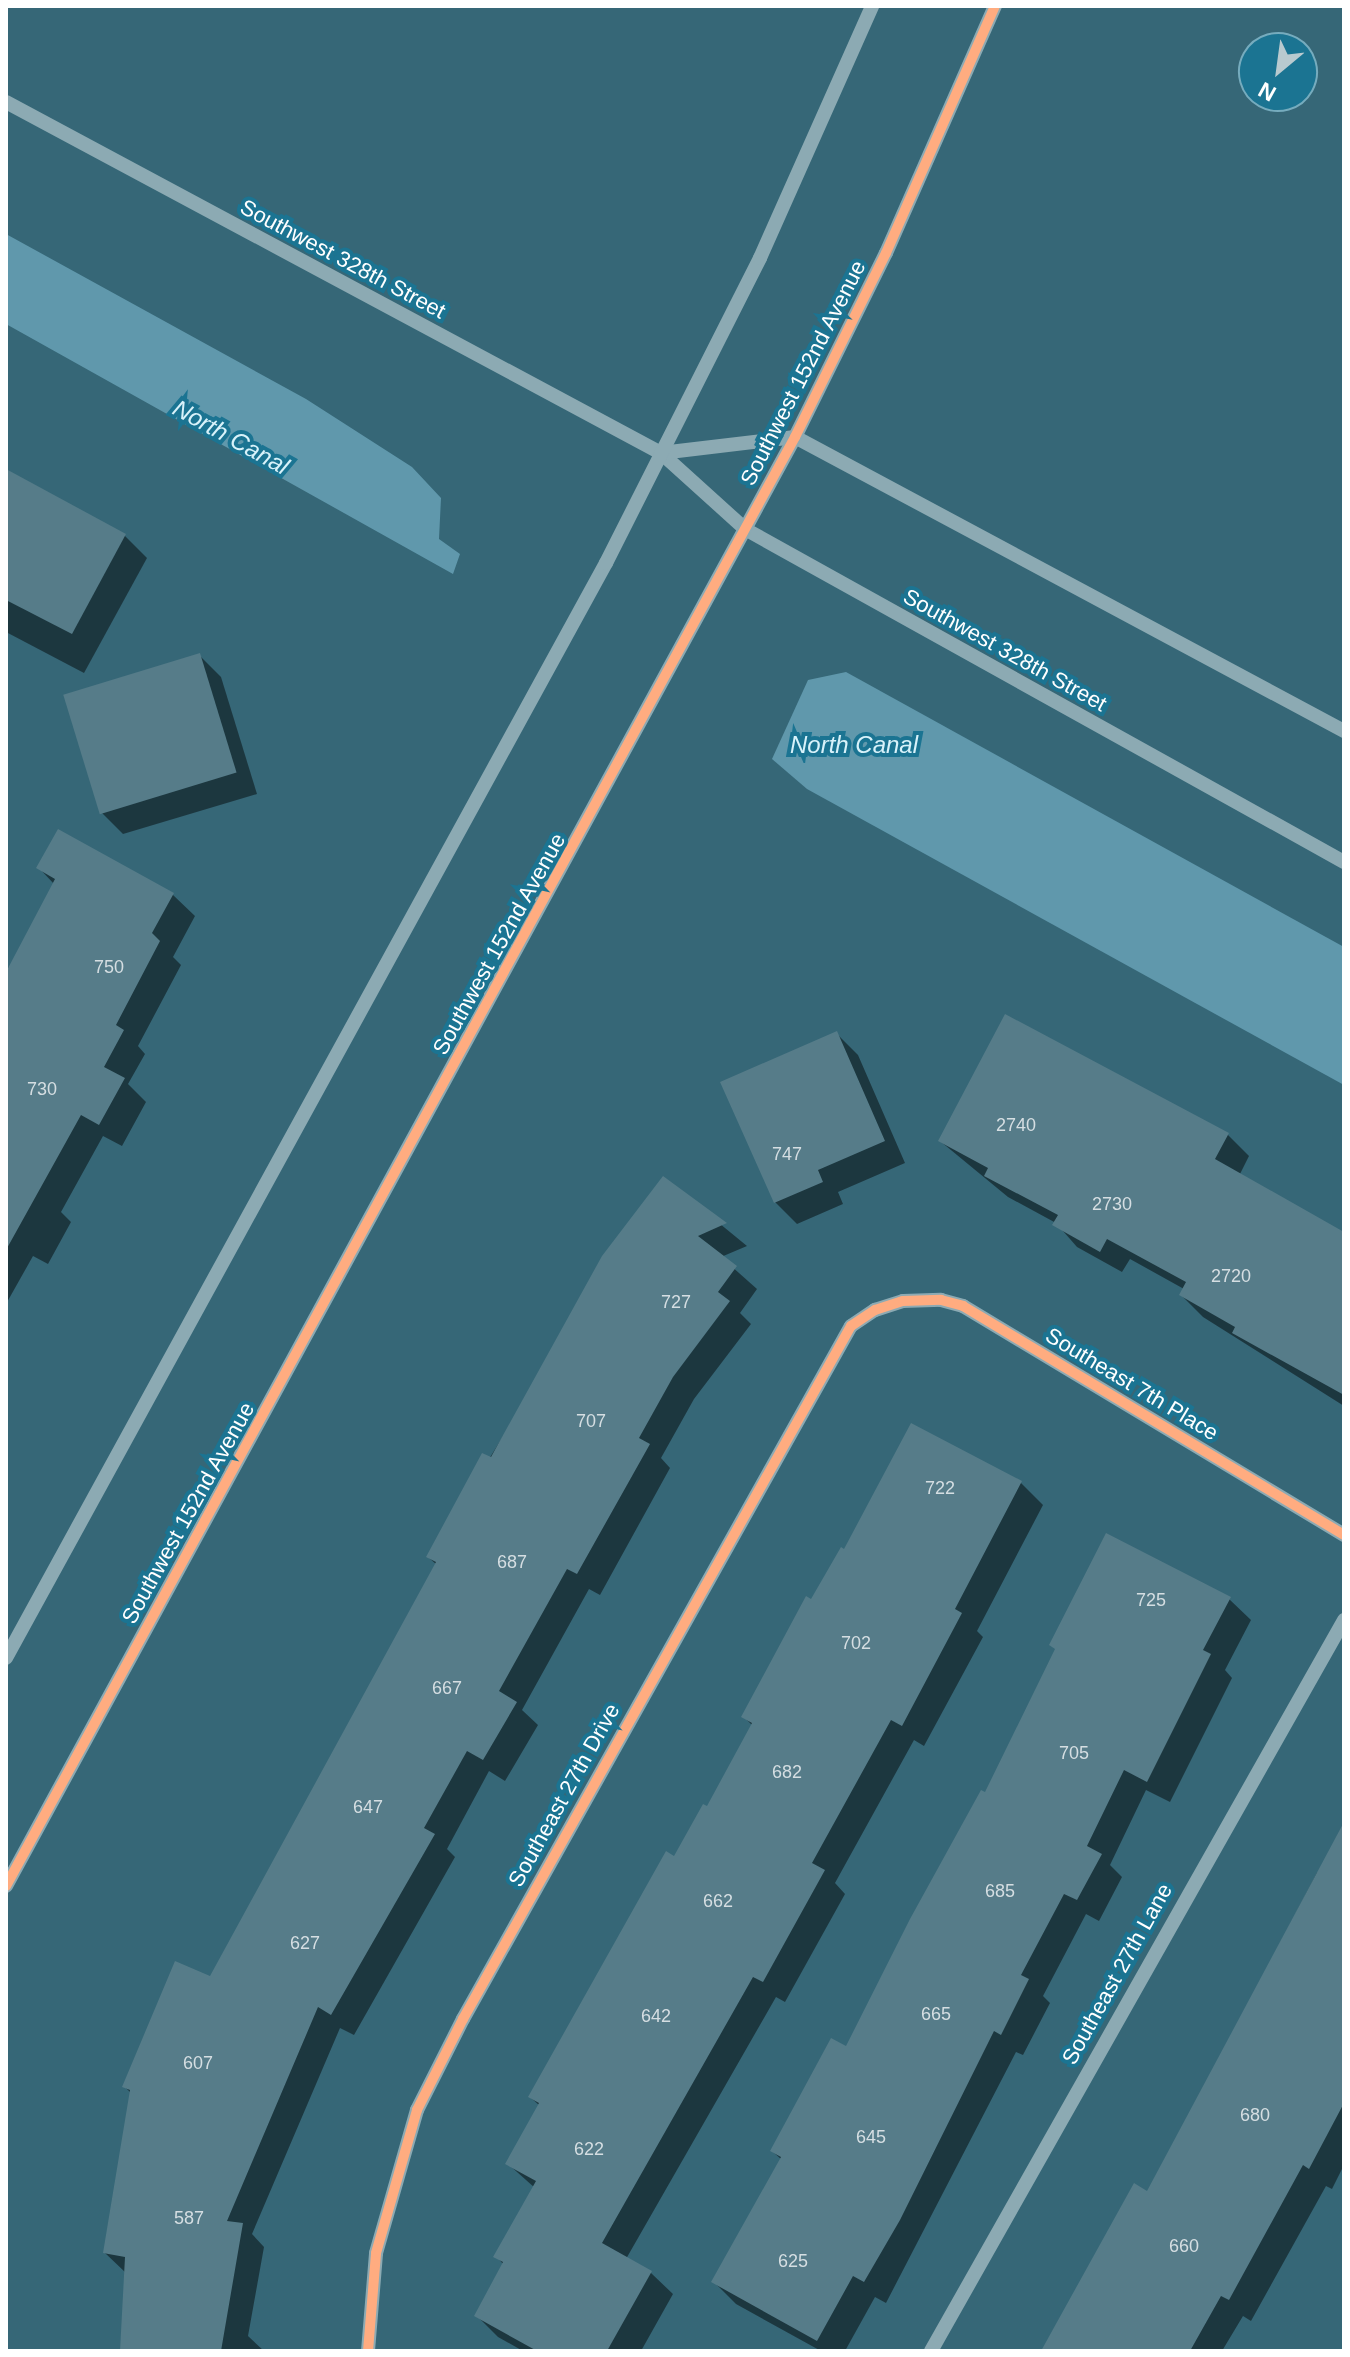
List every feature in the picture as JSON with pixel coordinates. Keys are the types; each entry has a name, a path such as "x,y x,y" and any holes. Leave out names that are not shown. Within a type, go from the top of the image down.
{"street":[{"path":"6,1658 606,563 760,258 872,6"},
{"name":"Southwest 152nd Avenue","path":"6,1886 795,437 886,253 995,6"},
{"name":"Southwest 328th Street","path":"6,102 661,453 745,529 1344,862"},
{"path":"661,453 795,437 1344,731"},
{"name":"Southeast 7th Place","path":"890,1304 941,1300 974,1311 1344,1535"},
{"name":"Southeast 27th Drive","path":"368,2351 370,2296 386,2208 417,2110 441,2060 836,1346 861,1318 890,1304"},
{"name":"Southeast 27th Lane","path":"931,2351 1344,1620"}],"water":[{"name":"North Canal","path":"6,234 306,399 412,467 441,498 439,539 460,554 453,574 6,324"},
{"name":"North Canal","path":"846,672 1344,947 1344,1085 807,789 772,759 808,680"}],"building":[{"path":"6,469 126,534 72,634 6,600"},
{"path":"200,653 237,773 100,814 63,695"},
{"path":"58,829 174,893 152,933 160,941 116,1025 124,1030 104,1067 125,1078 99,1125 81,1115 6,1250 6,972 55,879 36,868"},
{"path":"1005,1014 1229,1133 1215,1159 1344,1232 1344,1395 1232,1333 1235,1327 1179,1295 1186,1282 1107,1239 1100,1252 1052,1225 1058,1215 984,1176 988,1168 938,1141"},
{"path":"837,1031 885,1141 818,1170 823,1182 774,1203 720,1082"},
{"path":"663,1176 727,1223 698,1236 737,1266 718,1292 730,1301 673,1377 639,1438 650,1444 577,1574 567,1569 499,1691 517,1702 483,1760 467,1751 424,1828 435,1834 331,2015 318,2007 227,2221 243,2223 221,2351 120,2351 125,2257 103,2253 130,2090 122,2087 175,1961 210,1976 436,1562 426,1557 482,1453 491,1457 602,1256"},
{"path":"911,1423 1022,1481 955,1609 962,1613 902,1726 891,1720 812,1863 825,1870 763,1982 753,1977 602,2243 652,2271 607,2351 537,2351 474,2316 503,2262 493,2257 536,2181 505,2164 539,2103 528,2097 666,1851 674,1856 703,1804 707,1806 752,1723 741,1717 806,1596 811,1599 841,1547 844,1549"},
{"path":"1106,1533 1231,1597 1203,1650 1211,1654 1147,1782 1124,1770 1087,1846 1102,1854 1077,1900 1064,1894 1021,1975 1029,1979 1001,2035 994,2031 900,2220 864,2282 853,2276 817,2341 711,2282 781,2157 770,2151 831,2038 846,2046 910,1919 981,1790 985,1792 1055,1649 1049,1645"},
{"path":"1344,1822 1344,2103 1309,2169 1303,2165 1229,2300 1221,2296 1190,2351 1041,2351 1134,2183 1147,2191"}],"cycle path":[{"path":"6,1886 795,437 886,253 995,6"},
{"path":"368,2351 376,2253 417,2110 463,2019 851,1326 875,1310 903,1301 941,1300 963,1306 1344,1535"}]}
